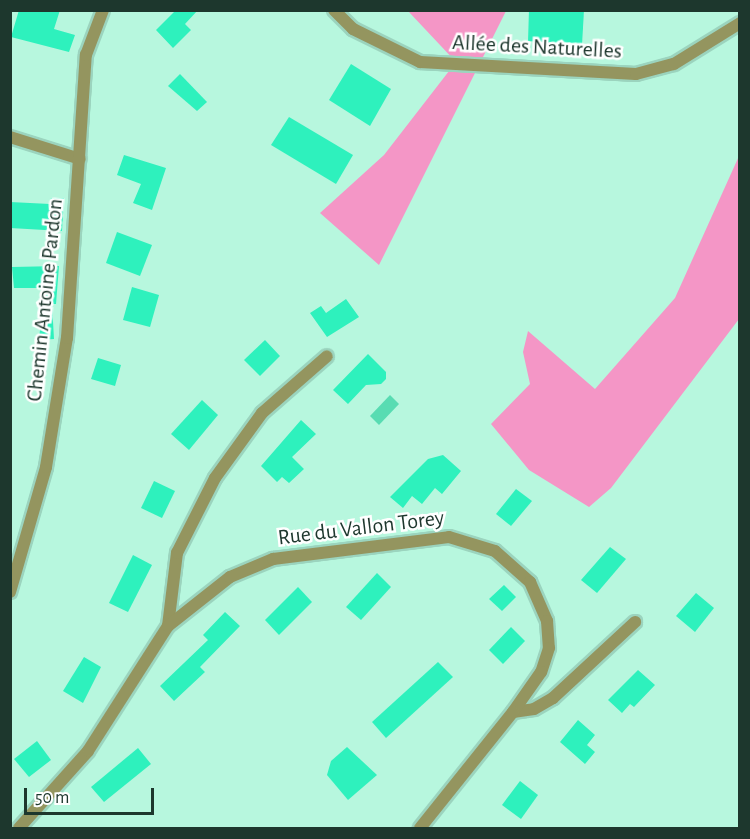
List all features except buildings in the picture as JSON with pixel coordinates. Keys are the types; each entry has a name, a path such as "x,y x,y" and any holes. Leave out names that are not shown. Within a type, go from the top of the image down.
{"street":[{"name":"Chemin Antoine Pardon","path":"10,592 46,467 67,338 86,55 103,10"},
{"name":"Allée des Naturelles","path":"334,10 353,29 420,62 636,74 674,64 740,23"},
{"path":"10,137 80,159"},
{"name":"Rue du Vallon Torey","path":"168,626 177,554 210,486 262,413 327,356"},
{"name":"Rue du Vallon Torey","path":"19,828 88,751 168,626 207,593 252,565 427,538 472,541 514,565 530,582 547,621 549,648 541,672 513,712 420,828"},
{"path":"513,712 534,709 553,698 635,622"}],"shaded area":[{"path":"408,11 506,11 379,265 320,213 384,155 456,62"},
{"path":"739,156 739,319 611,488 589,507 529,470 491,424 530,384 523,352 528,331 595,389 675,298"},
{"path":"390,395 399,404 379,425 370,416"}]}
